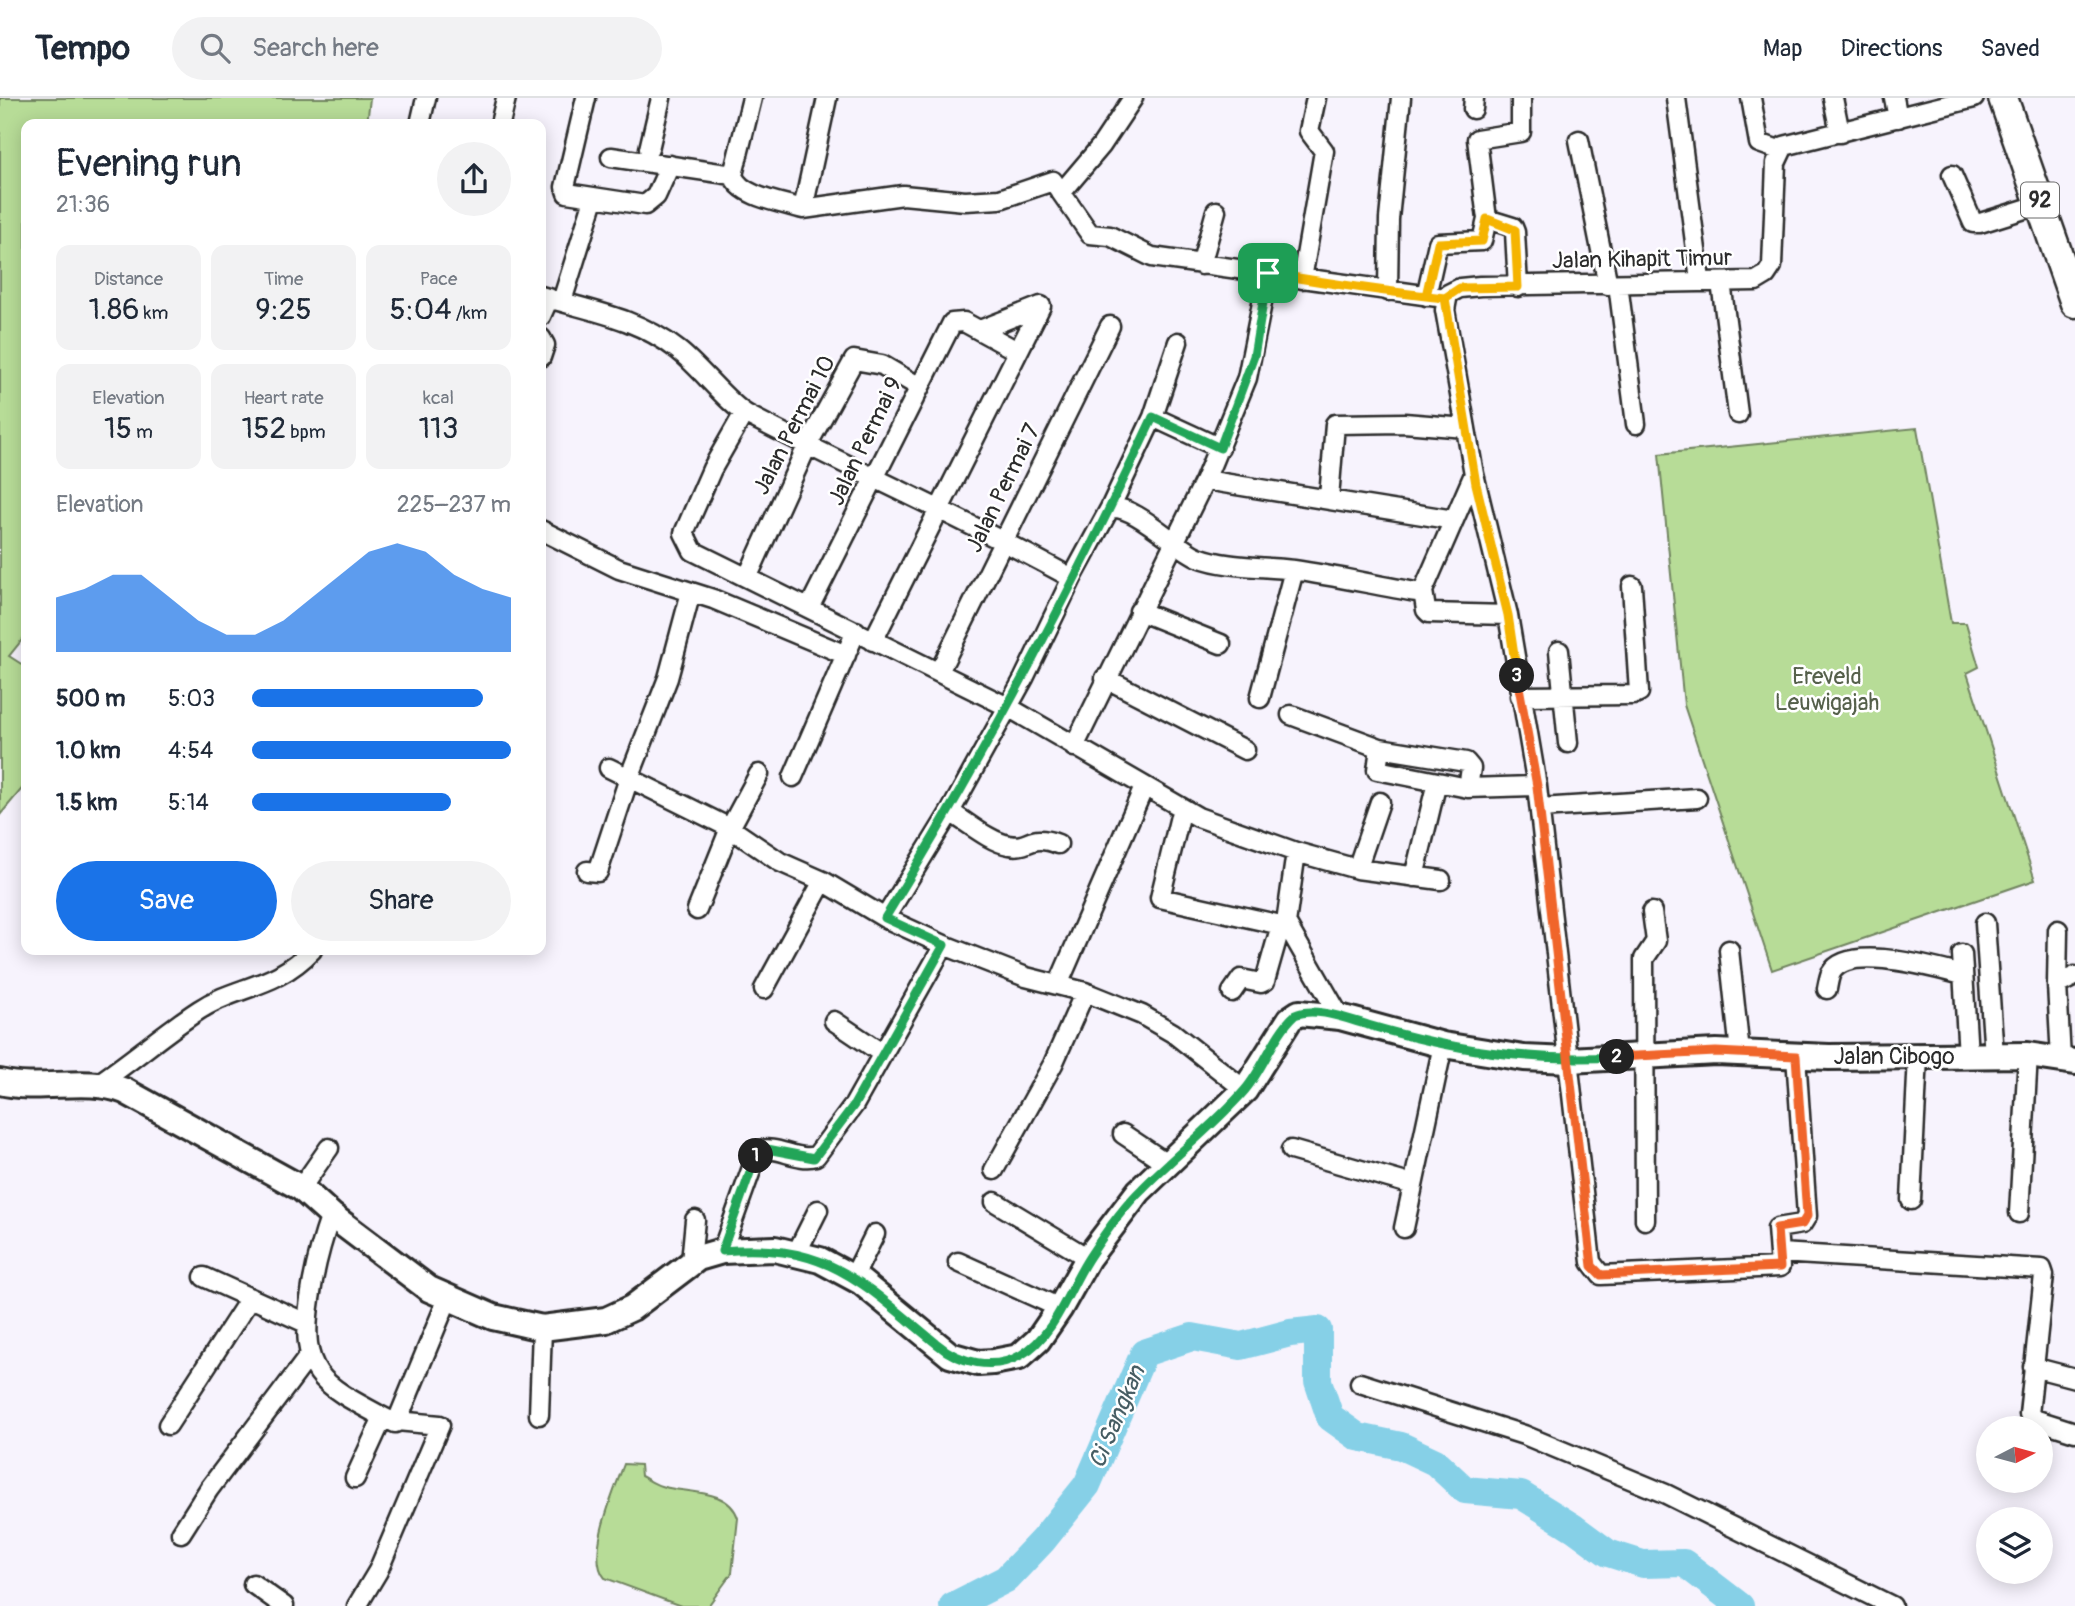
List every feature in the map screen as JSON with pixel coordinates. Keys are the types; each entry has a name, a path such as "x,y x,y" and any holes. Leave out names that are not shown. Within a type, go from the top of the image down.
{"main road":[{"name":"92","path":"2003,98 2073,292"}],"street":[{"path":"421,119 426,98"},
{"path":"501,119 506,98"},
{"path":"586,98 565,187 571,195 646,205 656,196 670,165"},
{"path":"649,149 661,98"},
{"path":"752,98 733,175 734,181 747,190 803,209 904,195 965,201 1000,199 1050,181 1056,183 1079,222 1090,234 1110,236 1152,257 1445,298 1474,474 1508,615 1537,786 1591,1262 1595,1270 1601,1275 1778,1268 1780,1254 1777,1227 1802,1224 1807,1216 1796,1056"},
{"path":"803,209 827,98"},
{"path":"1062,192 1101,146 1133,98"},
{"path":"1302,279 1324,151 1309,131 1316,98"},
{"path":"1388,291 1389,219 1401,98"},
{"path":"1426,296 1438,243 1482,241 1487,219 1476,139 1521,132 1521,98"},
{"path":"1676,98 1700,280"},
{"path":"1751,98 1759,143 1779,150 1789,142 1974,98"},
{"path":"1833,98 1840,132"},
{"path":"1894,98 1898,118"},
{"path":"1579,140 1613,284 1636,424"},
{"name":"Jalan Kihapit Timur","path":"1445,298 1460,288 1700,280 1756,281 1770,271 1779,150"},
{"path":"611,157 733,175"},
{"path":"1952,175 1973,223 2041,204"},
{"path":"594,199 551,298 622,317 655,333 699,367 744,414 1004,540 1072,578"},
{"path":"1201,265 1216,211"},
{"path":"1487,219 1513,227 1516,232 1518,287"},
{"path":"1074,747 1105,678 1220,448 1254,356 1268,273"},
{"path":"1721,282 1738,414"},
{"name":"Jalan Permai 9","path":"809,608 918,386 952,323 964,322 1017,351 1041,306 980,330"},
{"name":"Jalan Permai 7","path":"939,672 1110,326"},
{"path":"885,918 950,813 1008,707 1110,508 1153,417 1178,342"},
{"path":"873,640 1017,351"},
{"name":"Jalan Permai 10","path":"748,576 808,444 854,360 882,365 918,386"},
{"path":"744,414 712,469 684,533 693,551 1008,707 1182,808 1296,852 1357,869 1441,880"},
{"path":"1153,417 1220,448"},
{"path":"1329,498 1335,424 1404,423 1466,428"},
{"path":"1474,474 1423,591 1429,613 1508,615"},
{"path":"1205,480 1454,520"},
{"path":"1110,508 1115,507 1139,518 1206,560 1294,570 1416,592 1423,591"},
{"path":"546,532 619,569 691,592 846,655"},
{"path":"1260,698 1294,570"},
{"path":"1520,696 1633,695 1639,692 1632,586"},
{"path":"587,871 598,872 629,778 668,678 691,592"},
{"path":"1139,611 1221,644"},
{"path":"793,777 856,631"},
{"path":"1559,651 1568,743"},
{"path":"1105,678 1245,750"},
{"path":"1291,715 1380,748 1466,762 1471,768 1468,788"},
{"path":"1380,748 1377,770 1468,788 1537,786"},
{"path":"0,1082 41,1086 99,1083 143,1100 301,1188 331,1215 429,1289 493,1317 542,1328 584,1325 620,1316 691,1262 722,1251 762,1248 797,1252 853,1278 884,1299 950,1355 978,1363 1019,1357 1038,1339 1060,1308 1088,1258 1139,1191 1245,1090 1173,1033 1142,1015 1085,992 1026,977 944,945 885,918 823,881 780,862 730,828 609,768"},
{"path":"697,910 730,828 759,774"},
{"path":"1415,877 1437,782"},
{"path":"1058,985 1144,787"},
{"path":"1540,808 1697,798"},
{"path":"1357,869 1380,802"},
{"path":"1182,808 1160,898 1284,924 1340,1017"},
{"path":"950,813 1005,845 1018,846 1041,838 1058,844"},
{"path":"1232,992 1241,979 1261,984 1265,981 1284,924 1296,852"},
{"path":"764,989 823,881"},
{"path":"1645,1220 1642,1054 1644,959 1656,938 1652,912"},
{"path":"1985,923 1994,1056"},
{"path":"2058,930 2057,985 2068,1060"},
{"path":"722,1251 758,1151 767,1149 809,1158 816,1156 847,1115 944,945"},
{"path":"1729,950 1740,1053"},
{"path":"1962,954 1968,1056"},
{"path":"99,1083 199,1010 220,999 263,985 305,955"},
{"path":"1827,989 1830,974 1838,966 1869,959 1897,958 1963,975"},
{"path":"2057,985 2075,976"},
{"path":"994,1170 1053,1064 1085,992"},
{"name":"Jalan Cibogo","path":"1245,1090 1295,1015 1306,1012 1340,1017 1443,1045 1524,1058 1569,1060 1642,1054 1740,1053 1796,1056 2028,1055 2068,1060"},
{"path":"834,1021 883,1054"},
{"path":"1404,1228 1443,1045"},
{"path":"2019,1213 2028,1055"},
{"path":"1911,1200 1918,1056"},
{"path":"1123,1134 1168,1164"},
{"path":"301,1188 329,1148"},
{"path":"1291,1150 1413,1185"},
{"path":"995,1202 1088,1258"},
{"path":"797,1252 818,1210"},
{"path":"331,1215 315,1267 306,1323 309,1356 333,1388 395,1416 440,1424 378,1571 357,1606"},
{"path":"691,1262 695,1220"},
{"path":"853,1278 875,1234"},
{"path":"1780,1254 2042,1269 2044,1275 2029,1410 2031,1418 2075,1432"},
{"path":"958,1262 1060,1308"},
{"path":"204,1278 306,1323"},
{"path":"355,1478 395,1416 448,1298"},
{"path":"168,1425 249,1300"},
{"path":"539,1415 542,1328"},
{"path":"181,1533 209,1489 309,1356"},
{"path":"2033,1367 2075,1378"},
{"path":"1360,1383 1524,1435 1666,1494 1892,1606"},
{"path":"253,1584 284,1606"}],"green space":[{"path":"0,98 370,98 368,119 21,119 21,641 9,656 21,664 21,790 0,815"},
{"name":"Ereveld Leuwigajah","path":"1917,428 1951,623 1966,623 1979,667 1967,673 2035,880 1772,970 1684,705 1659,454"},
{"path":"624,1464 640,1465 641,1476 658,1485 715,1496 733,1508 738,1518 732,1573 708,1606 681,1606 605,1578 598,1554 600,1539"}],"waterway":[{"name":"Ci Sangkan","path":"953,1606 1006,1579 1043,1540 1087,1485 1144,1353 1192,1337 1241,1346 1290,1333 1318,1330 1318,1381 1330,1417 1358,1437 1401,1446 1435,1462 1465,1490 1521,1495 1608,1553 1643,1564 1684,1563 1740,1606"}],"route":[{"path":"1268,273 1254,356 1220,448 1153,417 1024,678 950,813 885,918 944,945 834,1136 814,1158 767,1149 758,1151 722,1251 775,1249 797,1252 820,1260 861,1282 950,1355 962,1360 993,1362 1019,1357 1027,1351 1052,1322 1088,1258 1139,1191 1245,1090 1290,1019 1299,1013 1340,1017 1443,1045 1524,1058 1569,1060 1684,1052 1796,1056 1807,1216 1802,1224 1777,1228 1781,1265 1778,1268 1601,1275 1592,1266 1591,1262 1569,1060 1556,937 1537,786 1508,615 1476,484 1445,298 1426,296 1438,243 1482,241 1487,219 1515,230 1518,287 1460,288 1445,298 1426,296 1331,283 1268,273"}]}
